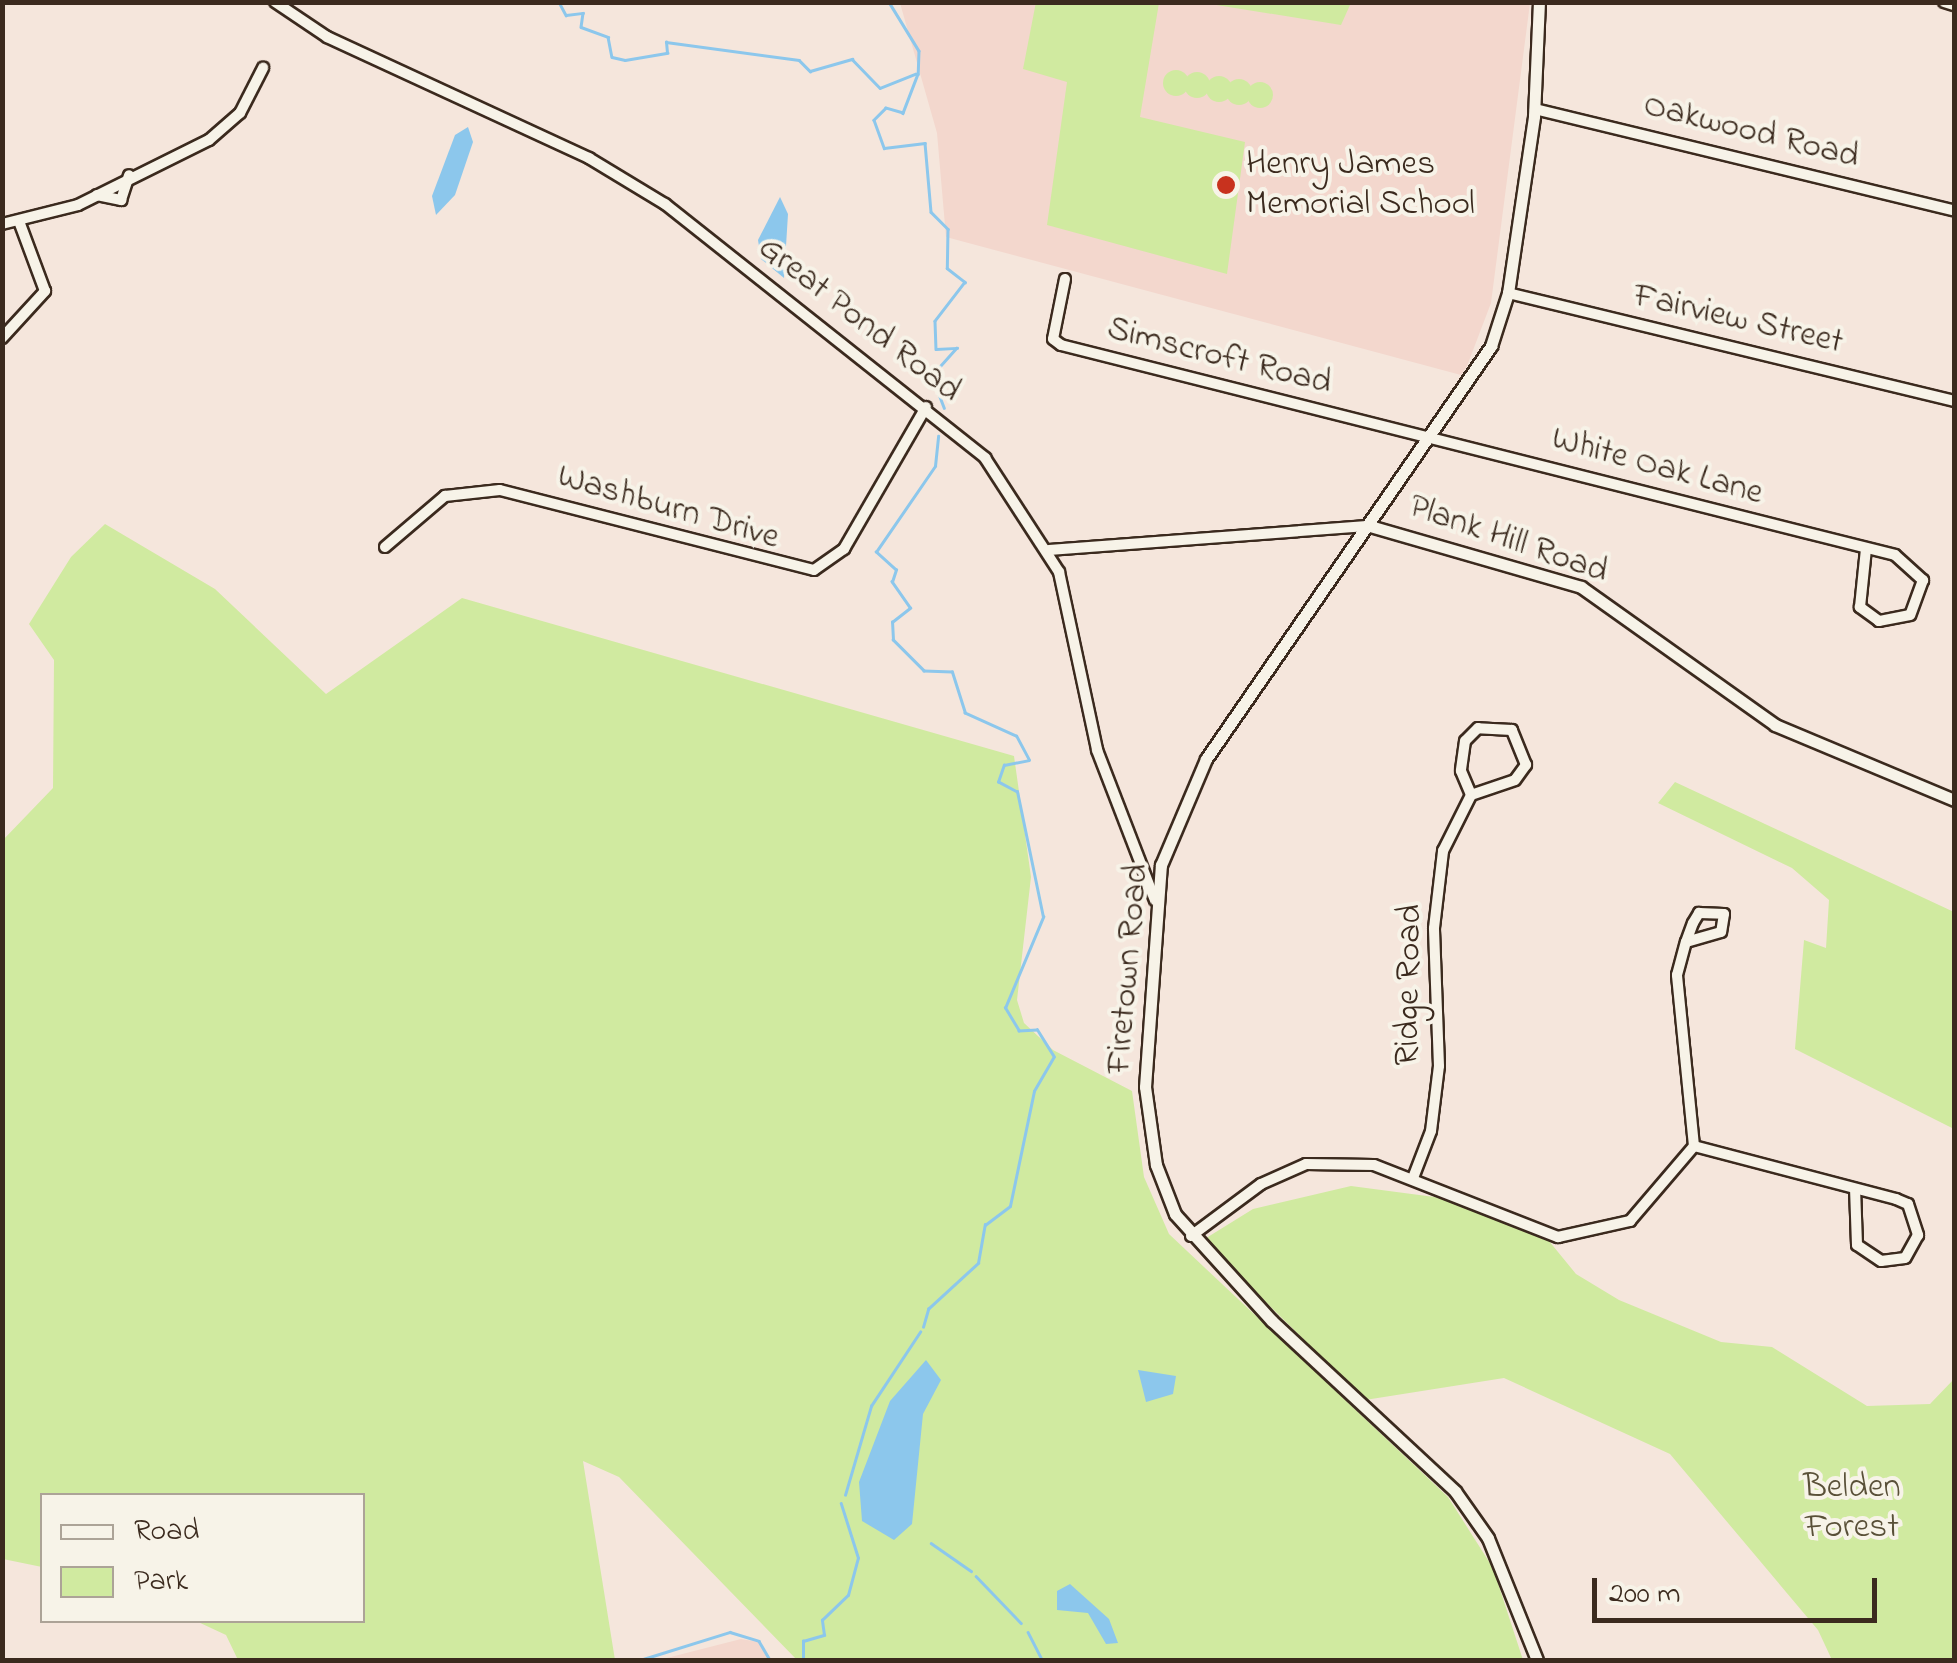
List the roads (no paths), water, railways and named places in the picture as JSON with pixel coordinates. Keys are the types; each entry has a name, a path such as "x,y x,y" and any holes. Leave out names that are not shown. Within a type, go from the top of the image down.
{"street":[{"name":"Great Pond Road","path":"276,2 327,37 641,189 926,407 985,458 1049,550 1097,750 1155,900"},
{"name":"Firetown Road","path":"1537,1660 1488,1538 1455,1491 1191,1236 1160,1182 1145,1106 1155,900 1172,835 1217,739 1484,364 1508,293 1535,109 1539,2"},
{"path":"1944,2 1954,5"},
{"path":"2,224 97,195 129,174 220,133 262,68"},
{"name":"Oakwood Road","path":"1535,109 1954,210"},
{"path":"97,195 121,200 129,174"},
{"path":"2,338 45,291 18,221"},
{"name":"Simscroft Road","path":"1066,279 1053,339 1061,345 1435,436"},
{"name":"Fairview Street","path":"1508,293 1954,401"},
{"name":"Washburn Drive","path":"385,547 445,496 500,490 814,570 844,549 926,407"},
{"name":"White Oak Lane","path":"1435,436 1866,549 1919,570 1920,598 1902,620 1878,621 1860,607 1866,549"},
{"name":"Plank Hill Road","path":"1049,550 1370,526 1581,587 1775,725 1954,800"},
{"path":"1478,728 1512,730 1526,765 1515,780 1471,795 1461,772 1465,742 1478,728"},
{"name":"Ridge Road","path":"1413,1178 1432,1131 1439,1066 1434,928 1444,850 1471,795"},
{"path":"1191,1236 1261,1184 1306,1164 1374,1165 1558,1237 1597,1234 1644,1210 1694,1146 1677,980 1686,942"},
{"path":"1694,1146 1855,1189 1908,1204 1918,1235 1905,1258 1881,1261 1856,1245 1855,1189"}],"water":[{"path":"468,127 473,142 455,195 436,215 432,196 455,135"},
{"path":"780,197 788,214 784,278 761,259 758,240"},
{"path":"926,1360 941,1380 923,1414 912,1524 894,1540 862,1521 859,1482 890,1401"},
{"path":"1138,1370 1176,1376 1173,1394 1146,1402"},
{"path":"1070,1584 1109,1619 1118,1643 1106,1644 1088,1613 1057,1610 1057,1591"}],"waterway":[{"path":"559,2 566,15 583,13 581,27 608,37 612,57 625,60 667,53 666,42 799,60 810,71 852,59 880,88 915,74"},
{"path":"889,2 919,51 918,74 903,113 886,108 874,120 884,148 925,143 931,212 948,229 947,268 965,282 935,321 936,349 957,348 932,376 944,408"},
{"path":"923,1327 928,1309 978,1263 985,1225 1010,1206 1034,1091 1054,1057 1037,1030 1019,1031 1005,1008 1043,917 1017,792 998,782 1004,765 1029,760 1016,736 965,713 952,672 924,671 893,640 892,622 910,608 892,582 896,570 876,552 935,466 938,436"},
{"path":"845,1495 871,1406 920,1332"},
{"path":"803,1660 803,1641 824,1635 822,1620 848,1595 858,1558 841,1504"},
{"path":"931,1543 971,1571"},
{"path":"976,1576 1021,1623"},
{"path":"640,1660 730,1632 759,1641 770,1660"},
{"path":"1028,1632 1042,1660"}],"place":[{"name":"Henry James Memorial School","path":"1226,185"}],"park label":[{"name":"Belden Forest","path":"1852,1508"}]}
